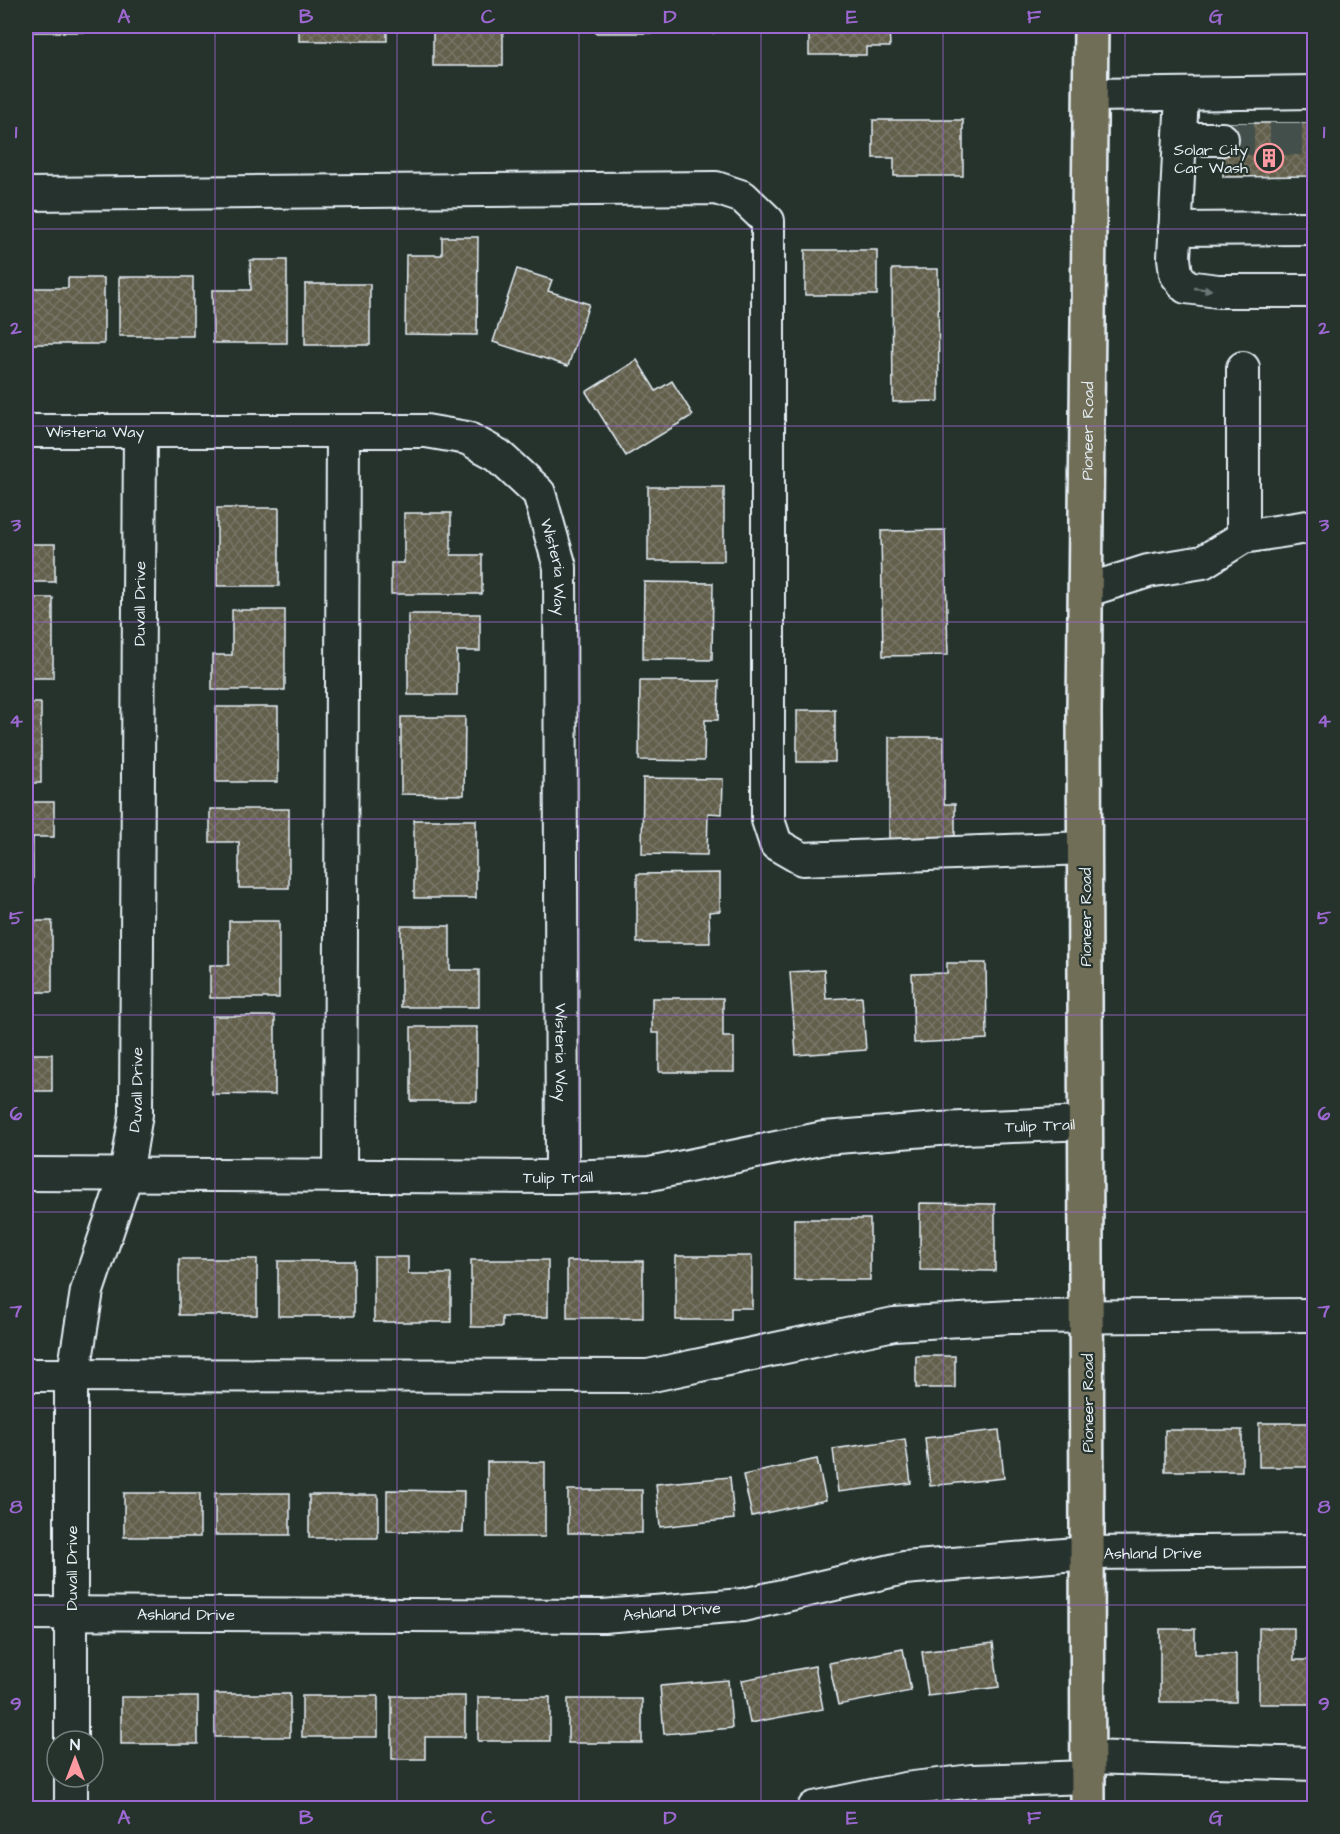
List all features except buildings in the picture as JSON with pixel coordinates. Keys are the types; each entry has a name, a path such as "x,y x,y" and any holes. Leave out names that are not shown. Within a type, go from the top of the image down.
{"main road":[{"name":"Pioneer Road","path":"1088,1781 1085,848 1091,26"}],"street":[{"path":"1090,95 1314,92"},
{"path":"1182,94 1176,274 1186,287 1218,291 1314,291"},
{"path":"1180,139 1222,139"},
{"path":"26,194 716,188 744,197 768,221 768,820 776,844 802,859 1085,848"},
{"path":"1176,229 1314,228"},
{"path":"1243,368 1243,537"},
{"name":"Wisteria Way","path":"26,431 426,431 467,438 498,455 539,494 560,567 562,1177"},
{"name":"Duvall Drive","path":"71,1729 71,1391 87,1291 126,1175 136,1114 140,431"},
{"path":"340,1176 342,431"},
{"path":"1086,591 1148,571 1203,562 1243,537 1314,526"},
{"name":"Tulip Trail","path":"26,1174 562,1177 650,1174 824,1138 939,1129 1086,1124"},
{"path":"26,1375 648,1376 894,1324 1011,1317 1314,1315"},
{"name":"Ashland Drive","path":"26,1613 603,1616 744,1605 904,1568 1088,1553 1314,1551"},
{"path":"814,1809 905,1789 972,1781 1088,1781 1314,1764"},
{"path":"71,1789 71,1809"}],"tunnel":[{"path":"1222,139 1314,139"}],"place":[{"name":"Solar City Car Wash","path":"1269,158"}]}
